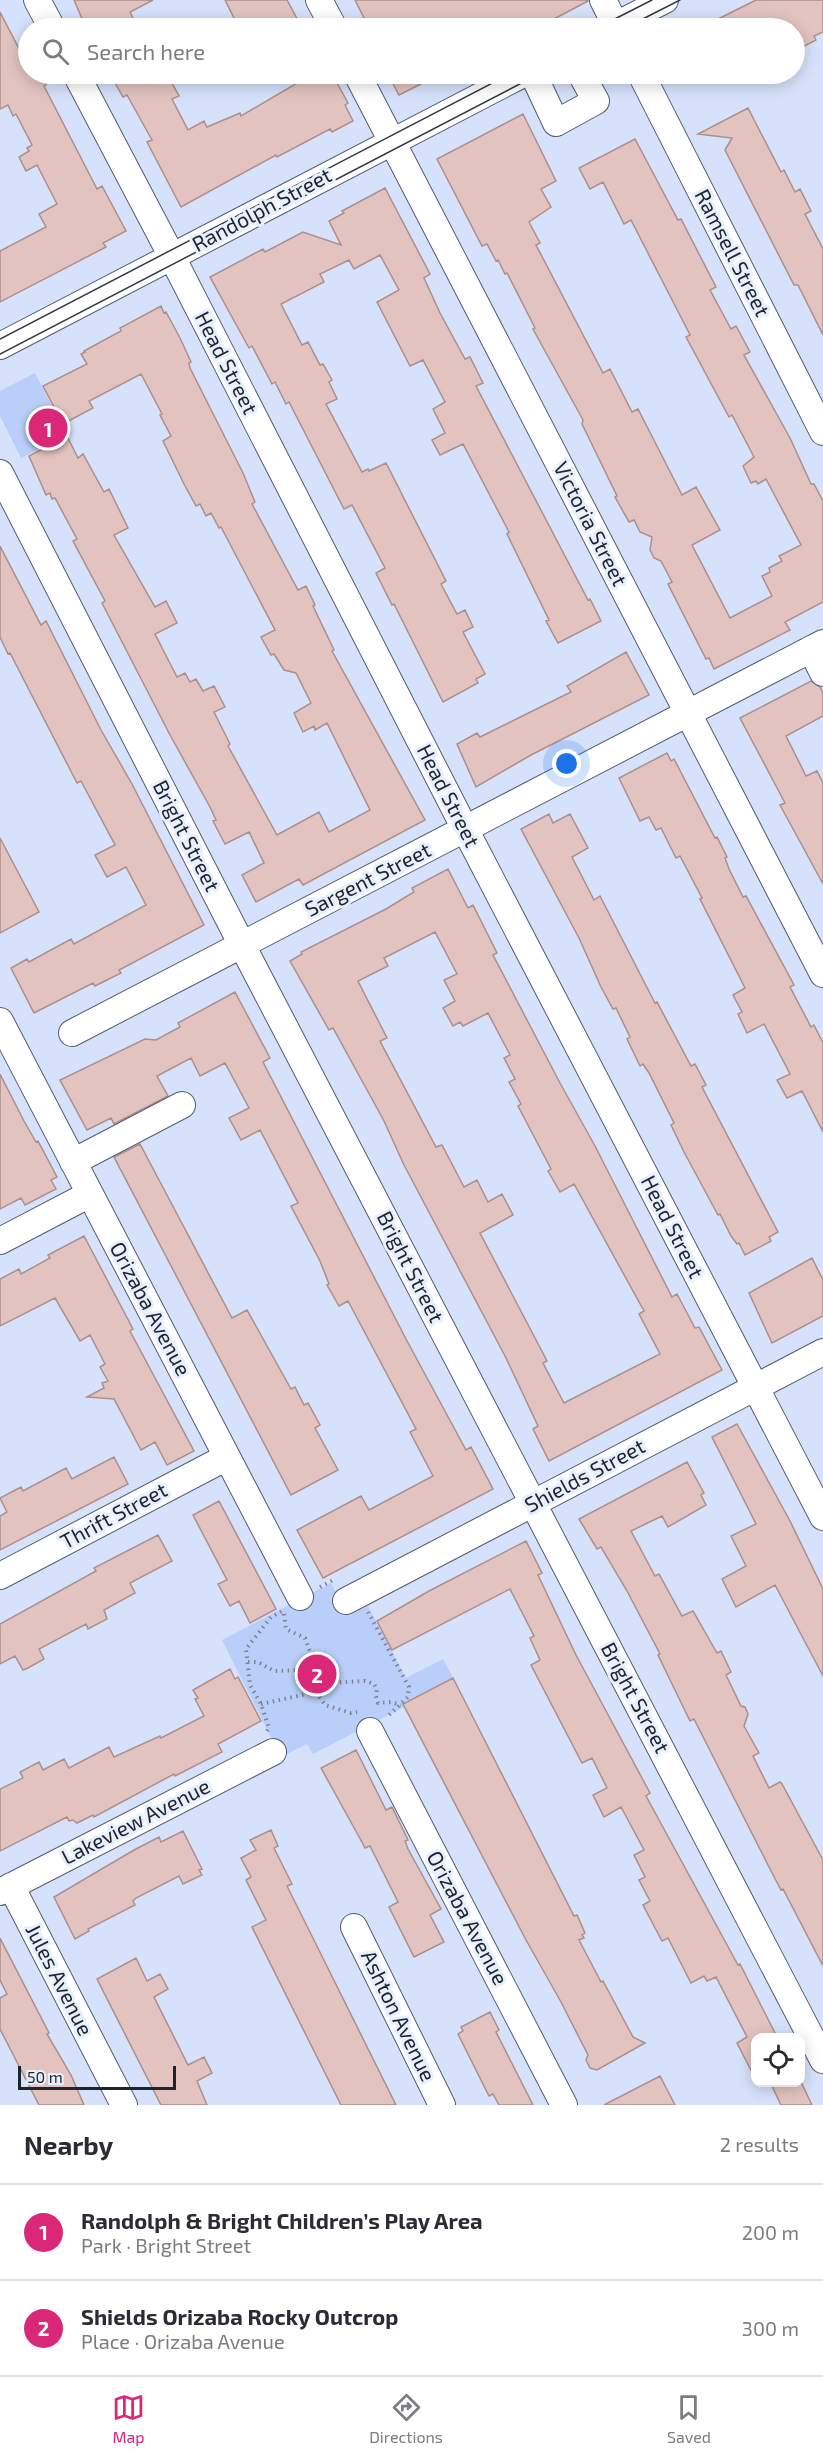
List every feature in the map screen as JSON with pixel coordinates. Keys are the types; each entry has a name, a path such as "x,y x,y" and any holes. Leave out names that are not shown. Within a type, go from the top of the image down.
{"street":[{"path":"37,0 47,18"},
{"path":"319,0 329,18"},
{"path":"603,0 610,18"},
{"path":"632,18 665,0"},
{"name":"Head Street","path":"81,84 823,1517"},
{"name":"Victoria Street","path":"362,84 823,974"},
{"name":"Randolph Street","path":"0,346 504,84"},
{"path":"538,84 556,123 596,102 586,84"},
{"name":"Ramsell Street","path":"645,84 823,432"},
{"name":"Bright Street","path":"0,473 242,945 823,2060"},
{"path":"817,646 823,673"},
{"name":"Sargent Street","path":"72,1033 817,646"},
{"name":"Orizaba Avenue","path":"0,1021 227,1457 292,1604"},
{"path":"73,1162 182,1105"},
{"path":"0,1241 90,1194"},
{"name":"Shields Street","path":"353,1598 823,1352"},
{"name":"Thrift Street","path":"0,1576 227,1457"},
{"name":"Orizaba Avenue","path":"367,1716 564,2105"},
{"name":"Lakeview Avenue","path":"6,1889 273,1752"},
{"name":"Jules Avenue","path":"6,1889 124,2105"},
{"name":"Ashton Avenue","path":"354,1927 442,2105"}],"path":[{"path":"273,1752 265,1736 268,1728 261,1704 250,1685 246,1649 271,1617 335,1579 353,1598 409,1687 408,1697 400,1705 367,1716 325,1706 316,1692"},
{"path":"292,1604 286,1629 305,1638 310,1652 315,1654 318,1672 326,1683"},
{"path":"248,1662 258,1662 274,1671 318,1672"},
{"path":"261,1704 316,1692 326,1683 365,1681 374,1684 377,1689 375,1696 378,1703"},
{"path":"367,1716 378,1703 391,1702 400,1705"}],"shaded area":[{"path":"35,373 67,435 21,458 0,416 0,391"},
{"path":"331,1583 349,1616 368,1606 406,1678 443,1659 453,1678 403,1703 404,1707 313,1754 307,1744 281,1757 222,1640"}],"building":[{"path":"74,0 153,0 130,12 133,18 82,18"},
{"path":"225,0 287,0 297,18 234,18"},
{"path":"355,0 588,0 556,18 364,18"},
{"path":"756,0 823,0 823,32 814,36 816,40 805,46 805,18 720,18"},
{"path":"0,12 18,47 18,84 45,84 44,86 97,189 102,186 126,231 103,243 106,247 0,302 0,251 46,227 39,214 57,204 37,165 26,171 19,157 29,151 27,148 32,145 16,114 13,116 8,105 0,109"},
{"path":"116,84 172,84 179,96 172,99 188,130 204,121 207,127 240,113 241,116 295,84 338,84 348,103 345,105 353,121 332,132 330,129 277,157 276,155 181,207 147,142 152,140 127,95 123,97"},
{"path":"393,84 421,84 399,95"},
{"path":"748,108 781,172 784,170 795,192 800,189 811,211 805,214 823,249 823,335 798,285 794,285 725,150 732,138 698,134"},
{"path":"523,114 556,181 541,189 551,207 529,222 540,243 536,245 603,373 610,369 632,412 638,409 682,495 696,487 720,530 692,545 730,618 772,596 762,576 770,572 769,568 782,561 779,556 801,545 766,479 758,484 756,481 751,483 743,466 754,457 732,415 729,417 686,337 690,335 631,220 624,224 603,182 590,189 579,168 635,139 678,220 681,219 716,287 710,290 731,329 736,326 750,352 744,355 790,438 811,484 814,484 823,501 823,602 785,622 790,630 714,669 709,658 706,659 668,584 672,582 661,561 654,558 650,550 652,537 640,532 634,520 629,522 615,497 617,496 582,424 583,420 533,329 535,328 507,273 505,274 498,260 496,261 487,244 482,246 437,159"},
{"path":"385,188 430,274 424,278 440,313 465,359 470,357 483,383 476,386 601,621 558,643 507,534 509,532 463,444 440,455 432,440 445,433 433,409 445,402 423,360 410,366 377,302 399,290 380,255 354,269 349,260 320,274 324,282 281,304 302,345 308,342 320,365 323,364 332,380 329,382 337,399 326,404 362,472 386,463 446,581 441,584 457,614 465,610 473,627 463,632 485,674 476,679 478,683 443,702 376,573 385,568 352,505 344,509 289,402 286,404 275,382 272,384 252,346 249,348 210,277 263,249 265,252 303,232 341,245 329,221 344,213 342,211"},
{"path":"161,306 180,338 191,362 189,363 190,368 243,473 255,502 252,504 298,590 306,586 334,650 332,651 425,820 303,885 299,879 256,902 242,875 264,863 249,832 225,844 213,821 216,820 210,807 102,603 105,601 73,541 77,539 55,498 52,499 50,493 46,495 29,456 67,436 78,458 83,454 104,492 109,489 128,528 114,535 155,607 166,601 177,623 155,634 177,677 185,673 190,682 196,679 203,691 214,686 225,707 214,712 230,744 228,746 277,835 319,812 329,832 370,810 327,723 315,730 314,726 303,732 294,713 311,703 296,673 284,670 274,654 271,655 261,637 275,630 221,527 219,528 211,513 206,516 200,504 196,506 184,484 163,441 171,436 141,374 89,401 93,408 63,424 43,386 87,364 81,354 84,351"},
{"path":"0,546 41,625 46,621 204,925 119,970 121,973 95,986 93,983 34,1013 11,968 27,959 29,962 71,939 74,944 146,905 126,867 107,877 95,855 115,845 81,781 77,783 0,637"},
{"path":"626,652 649,695 531,755 476,787 457,744 477,733 480,737 571,692 567,686"},
{"path":"811,681 820,687 823,693 823,716 786,736 806,776 817,771 823,783 823,884 780,805 785,803 740,718"},
{"path":"667,753 671,761 674,759 715,838 717,837 743,897 746,896 794,985 790,987 811,1027 814,1025 823,1043 823,1132 802,1091 787,1098 777,1080 790,1074 764,1024 747,1033 738,1014 742,1012 733,995 745,988 700,899 702,898 680,856 676,858 661,828 656,830 649,817 640,821 619,778"},
{"path":"549,814 553,823 570,814 588,848 572,857 594,900 600,896 655,1003 657,1002 691,1066 695,1064 706,1085 702,1087 778,1232 769,1237 771,1241 745,1255 739,1243 737,1244 731,1236 720,1214 718,1215 684,1152 671,1125 674,1123 649,1073 643,1064 640,1066 627,1039 630,1037 616,1008 613,1009 601,987 579,938 521,829"},
{"path":"0,838 39,912 0,933"},
{"path":"448,869 468,908 473,905 497,953 493,955 595,1146 672,1297 677,1294 695,1328 699,1327 722,1370 549,1461 533,1429 538,1426 505,1356 404,1165 384,1121 333,1028 329,1030 290,961 302,954 301,952 386,909 414,892 412,888","holes":["435,932 457,974 444,980 455,1001 443,1008 453,1026 460,1022 463,1026 488,1013 510,1055 504,1058 515,1079 509,1082 521,1104 518,1106 551,1169 548,1171 560,1192 574,1184 644,1311 639,1314 660,1354 564,1403 543,1363 547,1361 480,1233 513,1215 502,1194 488,1202 477,1180 464,1187 442,1145 436,1147 380,1041 387,1038 358,981 388,966 384,958"]},
{"path":"235,992 270,1058 263,1062 406,1339 466,1450 471,1447 493,1489 323,1578 297,1530 361,1496 369,1510 433,1476 410,1432 416,1429 348,1301 339,1306 327,1285 329,1284 320,1261 291,1206 298,1203 260,1130 241,1140 229,1118 249,1108 225,1063 200,1076 191,1058 157,1076 168,1096 114,1124 111,1118 87,1130 60,1080 145,1039 156,1040 180,1027 178,1023"},
{"path":"0,1074 57,1177 51,1180 56,1189 25,1205 21,1198 0,1209"},
{"path":"140,1144 232,1318 247,1310 291,1389 295,1387 304,1405 308,1403 320,1425 315,1428 338,1470 291,1495 114,1157"},
{"path":"84,1236 133,1329 130,1331 194,1451 167,1465 155,1442 141,1450 114,1399 87,1397 104,1388 102,1383 108,1381 100,1367 105,1364 90,1335 80,1341 55,1298 0,1326 0,1279 19,1269 21,1274 50,1258 48,1255"},
{"path":"812,1258 823,1280 823,1316 772,1343 749,1293"},
{"path":"737,1424 790,1521 823,1589 823,1676 775,1585 736,1607 722,1579 746,1566 731,1536 756,1524 712,1437"},
{"path":"114,1457 128,1484 0,1550 0,1516 7,1512 0,1498 21,1487 23,1491 66,1468 72,1479"},
{"path":"687,1462 704,1493 701,1495 706,1505 668,1527 662,1516 631,1531 655,1576 659,1574 682,1616 693,1611 717,1653 721,1651 731,1672 726,1675 741,1706 745,1707 748,1714 744,1726 759,1753 753,1756 769,1788 780,1782 782,1784 823,1860 823,1966 783,1889 781,1890 770,1869 694,1719 690,1721 658,1655 660,1654 627,1591 601,1547 597,1549 579,1519"},
{"path":"219,1501 276,1609 250,1623 239,1601 230,1606 218,1584 227,1580 193,1515"},
{"path":"158,1535 172,1561 130,1583 135,1593 104,1610 107,1619 88,1629 86,1624 39,1649 44,1659 28,1668 23,1670 15,1656 0,1664 0,1624 96,1571 94,1568"},
{"path":"526,1541 542,1573 538,1575 576,1655 650,1793 646,1796 738,1965 740,1964 775,2033 751,2033 751,2070 737,2043 747,2037 716,1977 707,1981 704,1976 691,1983 668,1938 662,1941 643,1905 650,1901 639,1880 645,1877 634,1855 644,1850 621,1807 604,1817 593,1795 607,1788 592,1758 582,1763 531,1665 540,1660 530,1638 534,1636 510,1589 392,1650 377,1621 429,1591"},
{"path":"230,1669 235,1679 238,1677 261,1721 218,1744 222,1752 175,1776 174,1774 94,1817 93,1815 77,1823 73,1820 69,1821 67,1817 0,1851 0,1789 23,1778 20,1772 39,1762 43,1770 64,1759 69,1768 109,1747 114,1757 160,1736 161,1738 204,1716 193,1690"},
{"path":"453,1678 574,1916 577,1915 585,1933 582,1935 584,1938 579,1940 601,1982 603,1981 633,2037 645,2043 597,2070 590,2068 586,2060 588,2055 561,2002 526,1940 403,1704"},
{"path":"356,1750 386,1810 392,1807 408,1840 405,1841 408,1849 441,1909 430,1915 444,1942 414,1957 389,1907 398,1902 370,1846 365,1848 321,1768"},
{"path":"271,1830 278,1846 274,1848 292,1884 287,1886 396,2105 341,2105 252,1927 266,1920 246,1880 251,1877 241,1858 256,1850 250,1840"},
{"path":"183,1831 202,1869 199,1870 202,1875 183,1884 179,1876 136,1898 133,1901 135,1905 88,1929 89,1931 75,1939 54,1897 159,1837 161,1842"},
{"path":"0,1938 49,2033 47,2034 71,2075 84,2105 39,2105 0,2029 0,1998 7,1994 0,1980"},
{"path":"136,1958 147,1981 160,1974 168,1989 154,1997 188,2065 204,2057 212,2073 197,2081 207,2105 161,2105 97,1979"},
{"path":"490,2012 499,2030 496,2032 533,2105 499,2105 493,2094 489,2096 458,2034 463,2031 461,2027"},
{"path":"660,2076 675,2105 604,2105"},
{"path":"772,2087 803,2087 812,2105 781,2105"}],"tram line":[{"path":"617,18 652,0"},
{"path":"645,18 680,0"},
{"path":"0,339 491,84"},
{"path":"0,354 520,84"}],"place":[{"name":"Randolph & Bright Children’s Play Area","path":"48,428"},
{"name":"Shields Orizaba Rocky Outcrop","path":"317,1674"}]}
